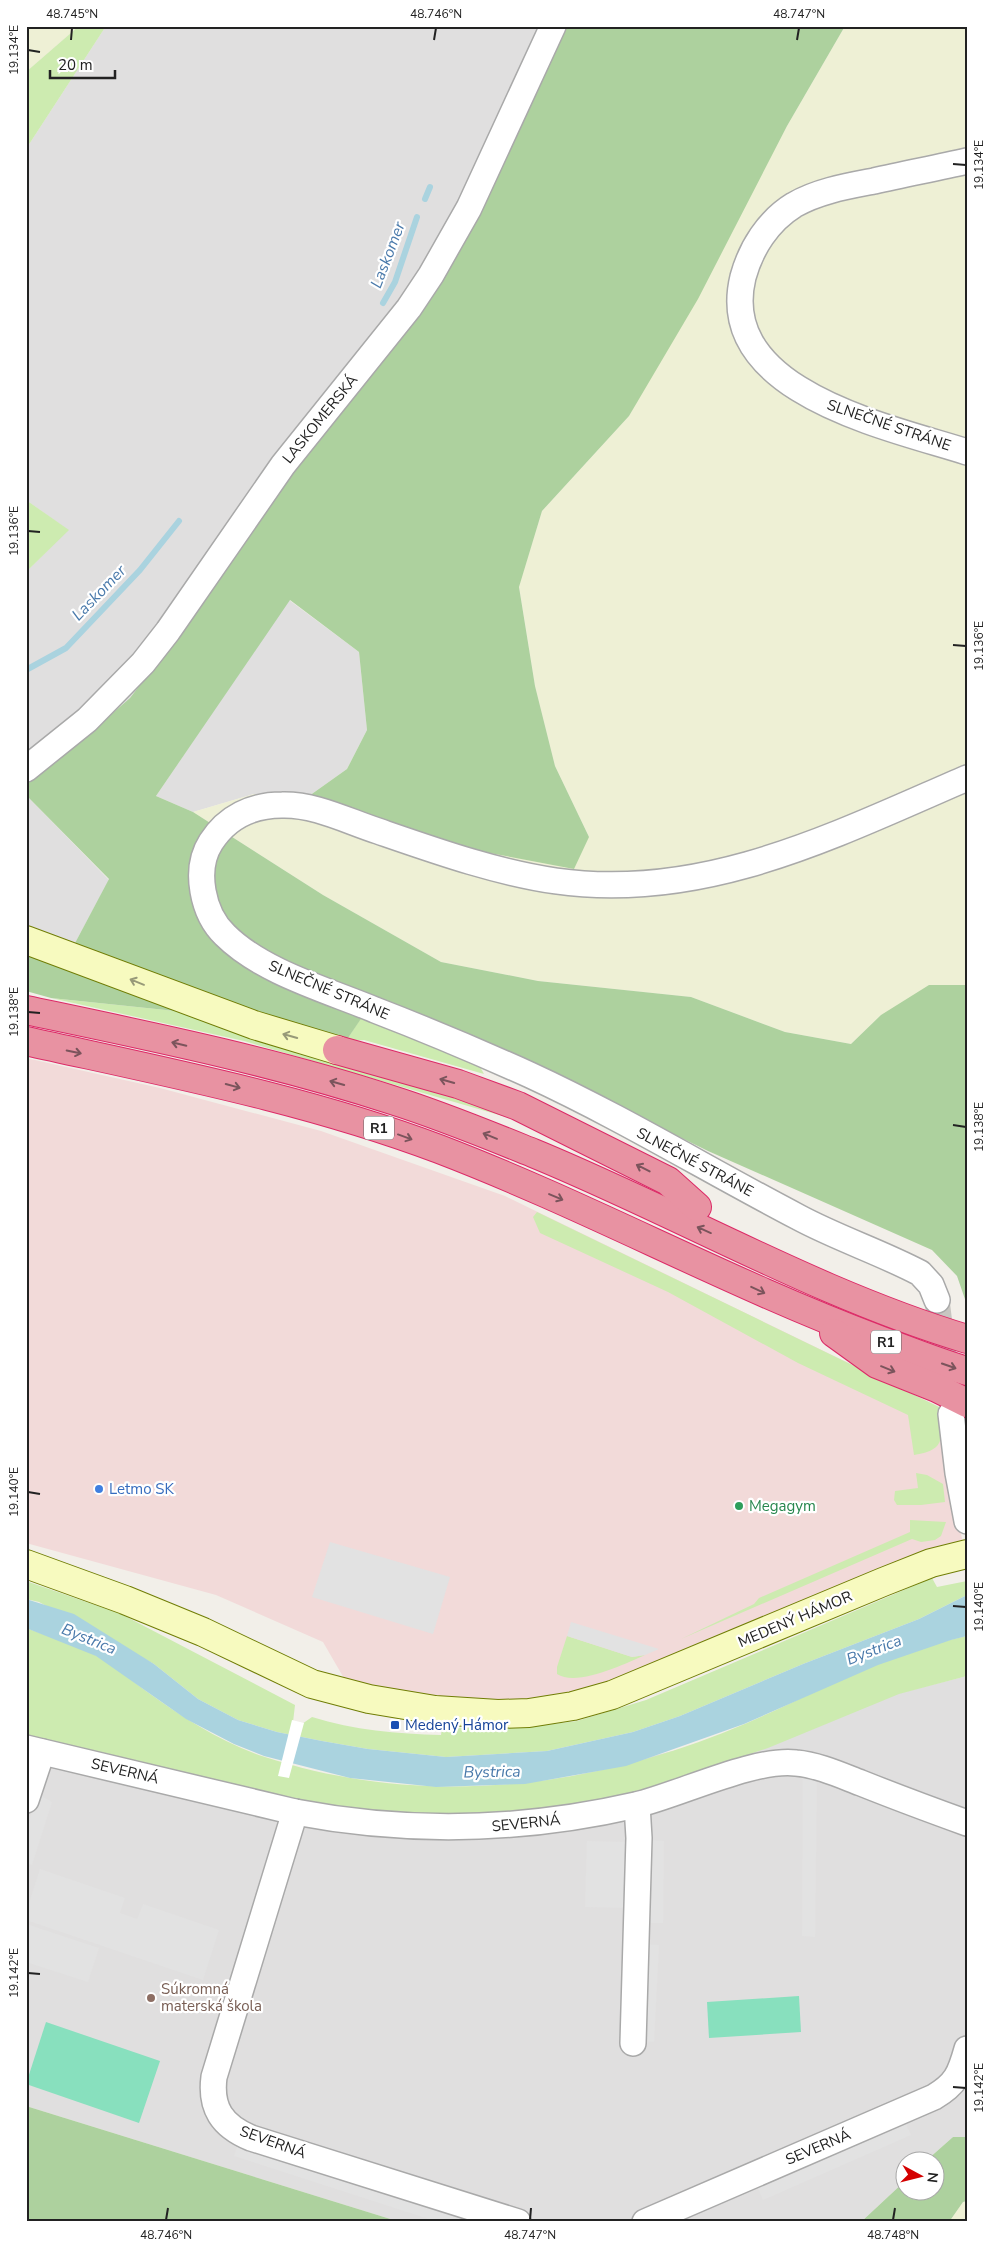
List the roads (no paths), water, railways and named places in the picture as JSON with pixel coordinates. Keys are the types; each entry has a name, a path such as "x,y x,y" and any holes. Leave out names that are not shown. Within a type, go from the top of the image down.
{"highway":[{"name":"R1","path":"26,1010 223,1054 334,1082 393,1100 536,1154 876,1306 967,1339"},
{"name":"R1","path":"26,1041 223,1084 378,1128 440,1149 558,1197 805,1312 967,1371"},
{"path":"337,1050 458,1084 518,1106 668,1180 697,1207"},
{"path":"536,1154 697,1207 835,1271 967,1322"},
{"path":"805,1312 877,1364 936,1388 959,1408"}],"street":[{"name":"LASKOMERSKÁ","path":"26,769 87,720 148,657 283,465 409,308 431,275 469,208 553,26"},
{"name":"SLNEČNÉ STRÁNE","path":"967,161 851,186 821,194 795,205 774,221 758,241 747,263 741,286 740,312 746,336 761,358 794,386 846,412 967,452"},
{"name":"SLNEČNÉ STRÁNE","path":"937,1300 931,1285 920,1273 802,1219 533,1077 295,978 240,948 222,933 209,914 203,891 202,869 206,850 217,833 231,819 264,806 286,804 331,814 478,864 547,879 588,884 631,884 672,880 721,873 764,861 967,778"},
{"path":"38,944 254,1026 337,1050"},
{"path":"959,1408 958,1473 967,1521"},
{"name":"MEDENÝ HÁMOR","path":"26,1564 126,1600 203,1632 312,1684 369,1699 435,1710 498,1714 538,1712 612,1696 883,1582 931,1563 967,1554"},
{"name":"SEVERNÁ","path":"26,1800 34,1750 325,1818 407,1826 480,1828 550,1822 637,1804 670,1796 749,1769 777,1763 796,1762 822,1768 967,1823"},
{"path":"633,2043 639,1838 637,1804"},
{"name":"SEVERNÁ","path":"295,1812 214,2076 212,2094 216,2110 239,2133 251,2138 518,2222"},
{"name":"SEVERNÁ","path":"645,2222 934,2097 950,2087 961,2071 967,2049"}],"water":[{"name":"Bystrica","path":"967,1595 967,1636 878,1665 744,1724 626,1766 525,1784 436,1787 350,1778 264,1756 234,1744 186,1719 96,1656 26,1628 26,1599 74,1614 154,1664 198,1699 238,1720 277,1732 322,1741 368,1749 446,1757 547,1751 633,1732 680,1716 803,1664 919,1619"}],"waterway":[{"name":"Laskomer","path":"425,199 430,187"},
{"name":"Laskomer","path":"383,303 395,282 417,217"},
{"name":"Laskomer","path":"26,670 66,648 140,570 179,521"}],"tunnel":[{"path":"937,1300 947,1381"}],"place":[{"name":"Letmo SK","path":"99,1489"},
{"name":"Megagym","path":"739,1506"},
{"name":"Medený Hámor","path":"395,1725"},
{"name":"Súkromná materská škola","path":"151,1998"}]}
